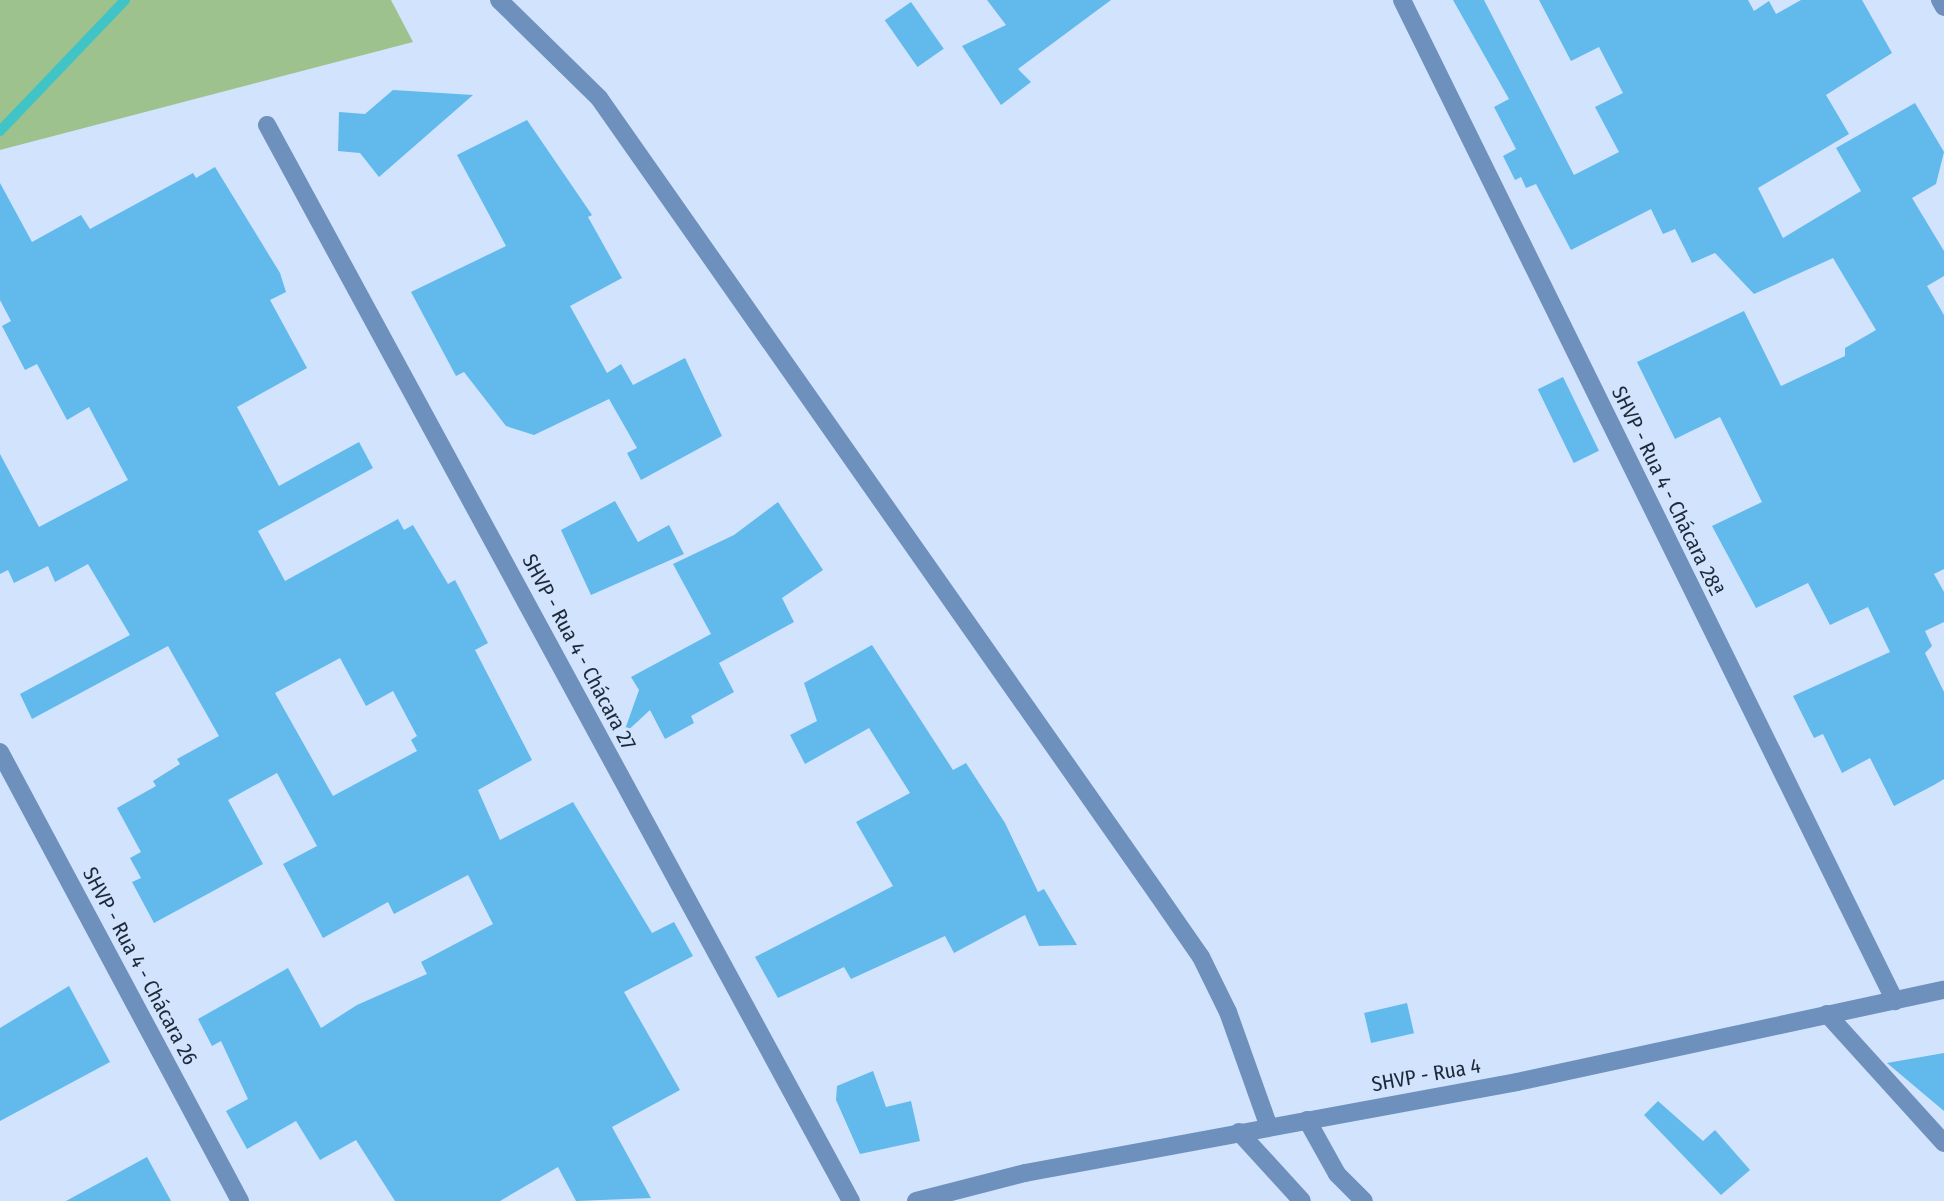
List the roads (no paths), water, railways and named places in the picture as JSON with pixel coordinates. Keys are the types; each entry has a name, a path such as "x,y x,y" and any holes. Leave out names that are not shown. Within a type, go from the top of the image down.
{"street":[{"path":"499,0 599,98 1158,895 1200,957 1228,1012 1269,1127"},
{"name":"SHVP - Rua 4 - Chácara 28ª","path":"1402,0 1895,1001"},
{"path":"1940,0 1944,7"},
{"name":"SHVP - Rua 4 - Chácara 27","path":"267,125 851,1201"},
{"name":"SHVP - Rua 4 - Chácara 26","path":"0,752 240,1201"},
{"name":"SHVP - Rua 4","path":"916,1201 1025,1173 1517,1082 1944,990"},
{"path":"1827,1014 1944,1143"},
{"path":"1307,1120 1338,1174 1364,1201"},
{"path":"1240,1132 1302,1201"}],"waterway":[{"path":"0,131 125,0"}]}
